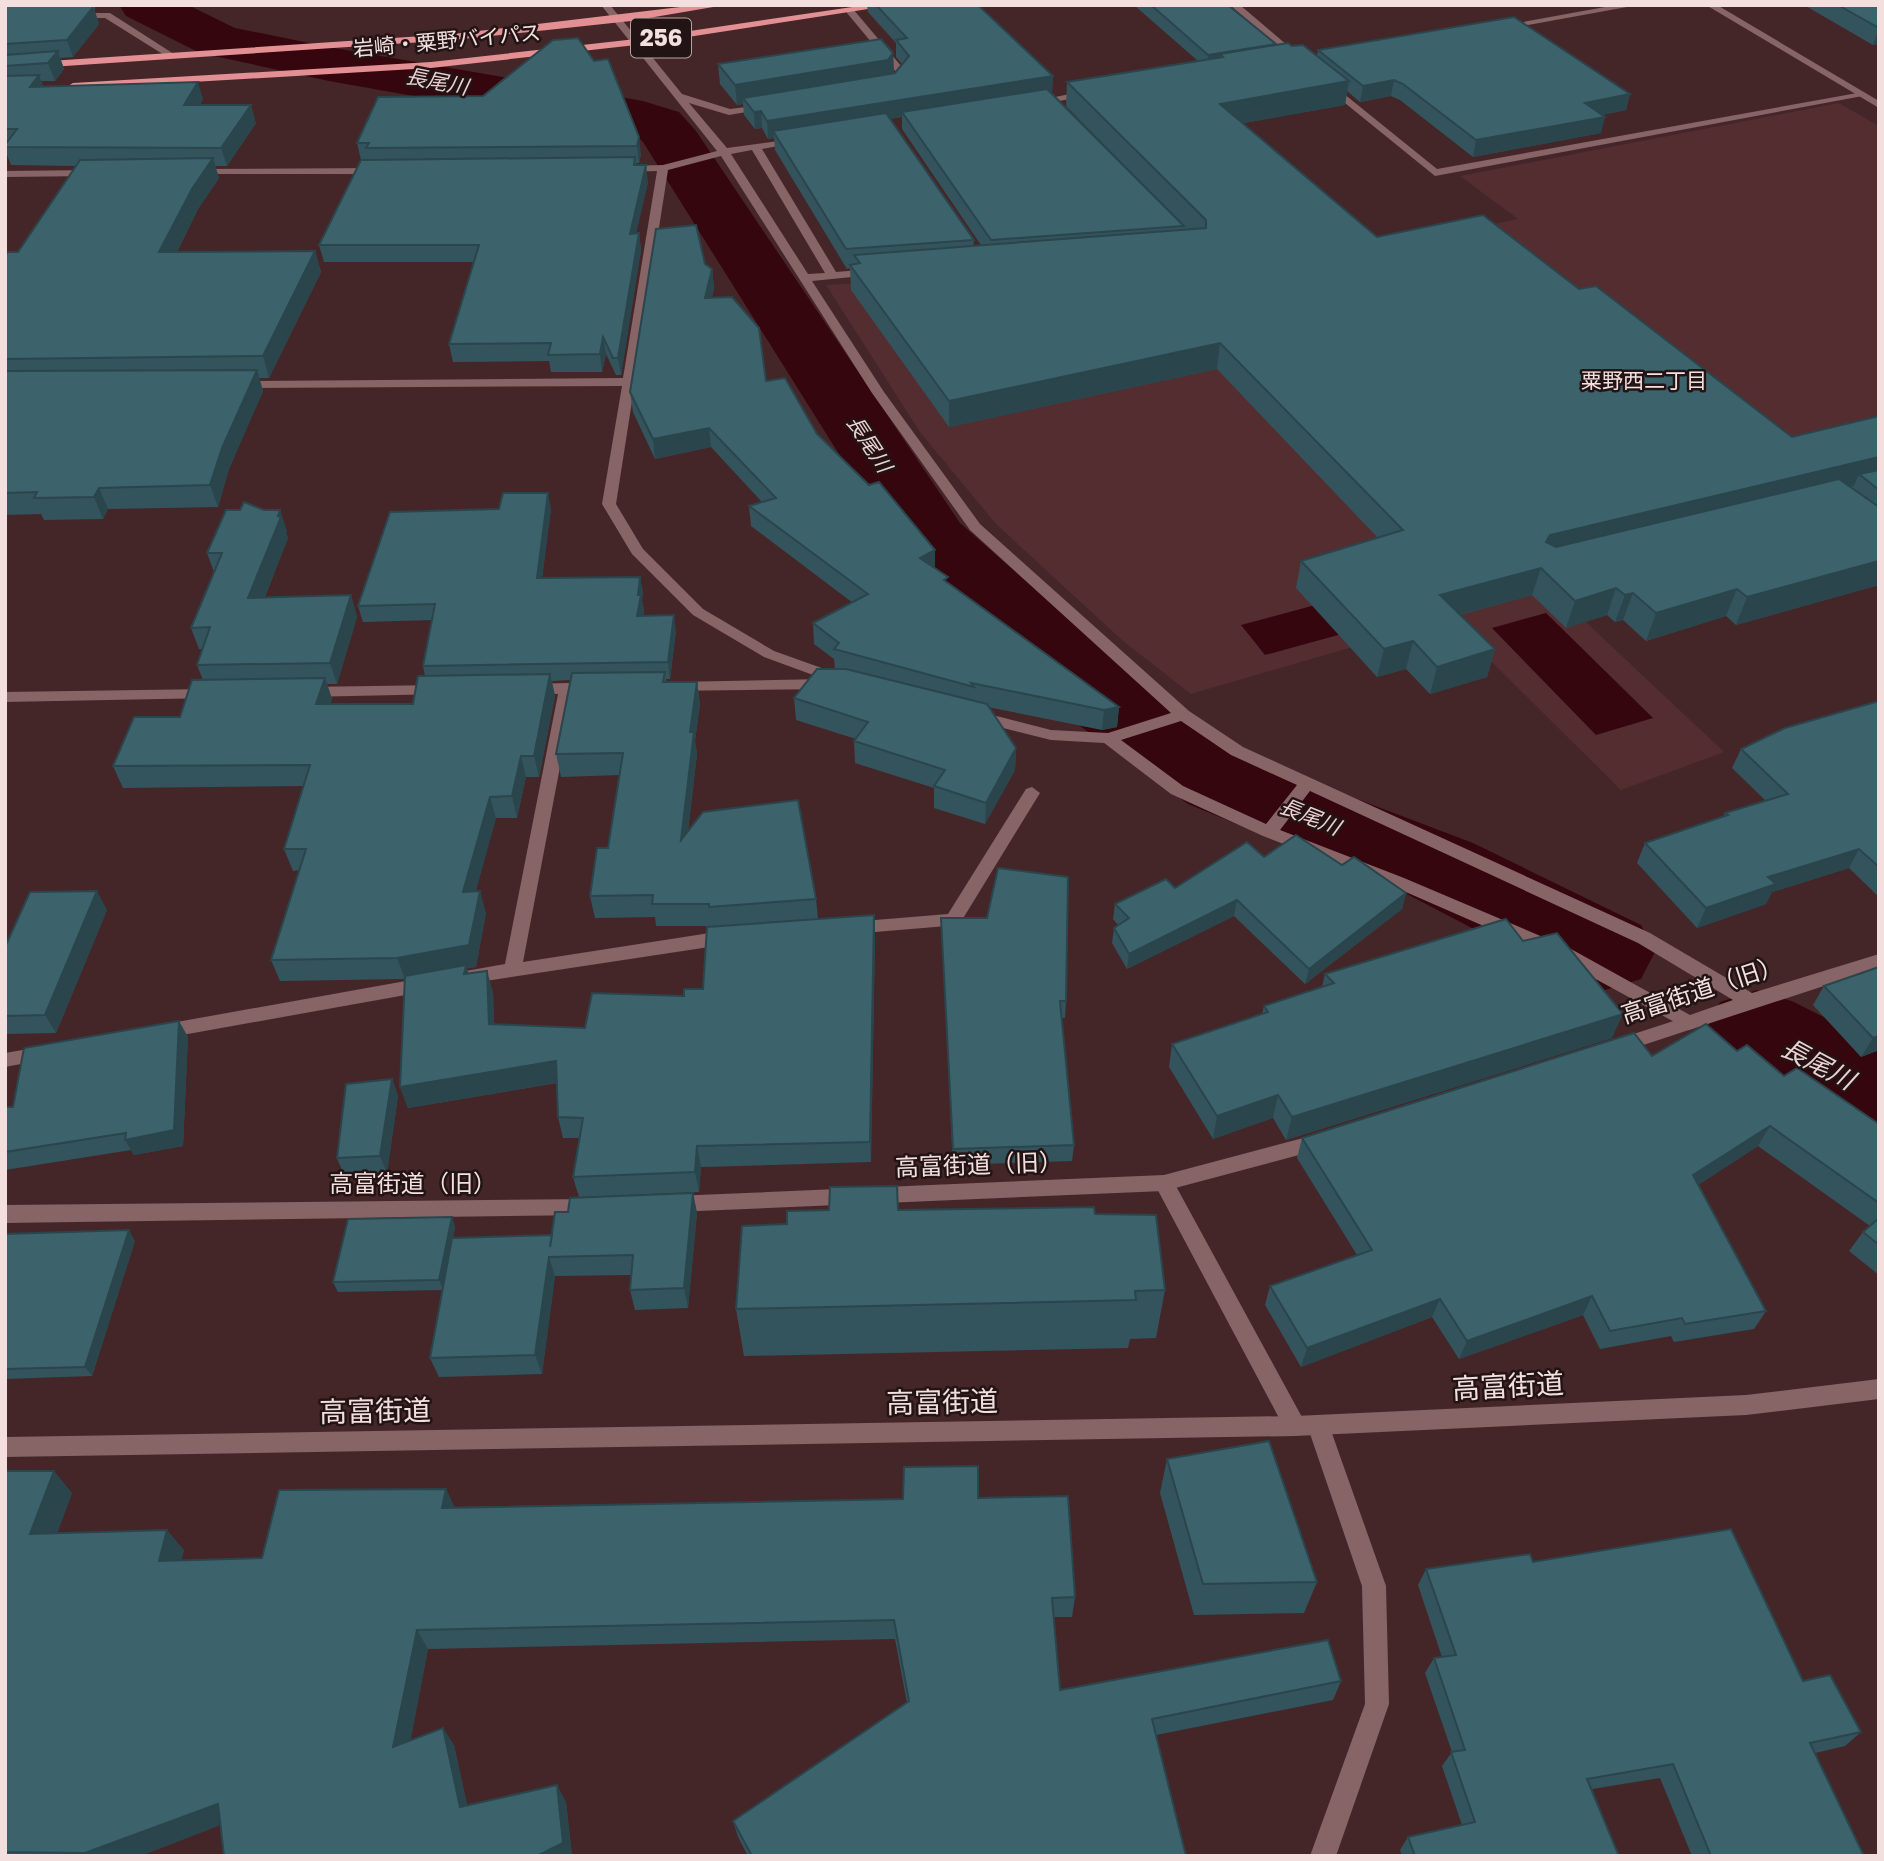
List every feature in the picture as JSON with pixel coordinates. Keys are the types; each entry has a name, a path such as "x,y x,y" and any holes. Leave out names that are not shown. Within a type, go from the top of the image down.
{"highway":[{"name":"岩崎・粟野バイパス","path":"5,67 355,45 617,21 720,5"},
{"name":"岩崎・粟野バイパス","path":"60,86 431,65 636,42 890,5"}],"street":[{"path":"606,5 724,152 878,393 975,527 1176,717 1304,788 1644,938 1750,1001"},
{"path":"1234,5 1298,59 1310,63"},
{"path":"1486,29 1634,5"},
{"path":"1710,5 1879,104"},
{"path":"850,11 902,73 893,85 879,88"},
{"path":"69,16 107,15 172,56"},
{"path":"1285,61 1298,59"},
{"path":"1320,77 1435,173 1863,95"},
{"path":"1023,104 1101,91"},
{"path":"680,96 729,112 784,103"},
{"path":"1049,99 1058,109"},
{"path":"607,169 663,169 724,152 809,138"},
{"path":"755,146 832,275"},
{"path":"662,687 852,684 769,654 698,612 637,551 609,504 663,169"},
{"path":"176,172 398,171"},
{"path":"71,184 78,173"},
{"path":"5,174 106,173"},
{"path":"803,278 888,271"},
{"path":"226,385 627,382"},
{"path":"513,969 566,688"},
{"path":"512,689 607,688"},
{"path":"293,692 457,690"},
{"path":"5,697 224,694"},
{"path":"958,711 1051,735 1115,736 1176,717"},
{"path":"1115,736 1177,790 1273,827 1565,954 1689,1023"},
{"path":"1273,827 1304,788"},
{"path":"831,929 953,920 1032,793"},
{"path":"142,1035 513,969 709,939 750,936"},
{"name":"高富街道（旧）","path":"1598,1052 1879,961"},
{"path":"5,1060 60,1050"},
{"name":"高富街道（旧）","path":"649,1205 1164,1183 1339,1135"},
{"path":"1164,1183 1306,1425 1374,1586 1377,1704 1323,1856"},
{"name":"高富街道（旧）","path":"5,1214 607,1206"},
{"name":"高富街道","path":"5,1447 1306,1425 1746,1405 1879,1389"}],"shaded area":[{"path":"1839,103 1879,126 1879,473 1471,514 1724,752 1621,790 1448,619 1191,694 1123,641 996,524 920,432 826,285 1209,260 1230,278 1518,219 1460,176"},
{"path":"1334,600 1360,629 1265,655 1241,625"},
{"path":"1546,613 1653,718 1596,735 1492,628"}],"building":[{"path":"92,5 67,40 5,44 5,6"},
{"path":"876,5 978,5 1053,76 767,121 761,111 754,112 743,98 895,73 909,56 896,40 907,38"},
{"path":"1151,5 1228,5 1276,44 1208,55"},
{"path":"1838,5 1879,5 1879,28"},
{"path":"1514,17 1630,94 1585,103 1605,117 1476,140 1403,84 1394,80 1363,86 1318,50"},
{"path":"578,38 594,61 608,59 639,137 637,146 366,148 369,143 357,143 378,97 483,96 553,40"},
{"path":"881,39 893,53 888,60 735,85 718,64"},
{"path":"1288,43 1292,46 1303,45 1349,81 1220,104 1377,237 1483,215 1579,289 1596,286 1792,437 1879,416 1879,457 1550,535 1546,542 1556,547 1839,479 1879,507 1879,561 1747,597 1737,589 1656,613 1633,593 1625,595 1616,588 1575,601 1541,568 1440,595 1495,649 1437,667 1413,641 1384,649 1301,561 1403,530 1220,343 949,401 850,265 860,263 854,255 1206,228 1206,220 1067,82 1223,57 1220,54"},
{"path":"58,51 48,63 5,66 5,55"},
{"path":"39,75 30,87 198,82 184,105 251,105 221,148 5,147 17,129 5,129 5,76"},
{"path":"1047,89 1184,226 991,240 902,112"},
{"path":"886,113 974,240 846,249 773,131"},
{"path":"635,157 634,165 646,165 630,234 639,233 618,358 613,358 603,337 600,354 548,355 551,343 449,344 479,245 319,245 361,160"},
{"path":"213,158 192,189 159,252 315,251 263,356 5,359 5,256 8,252 18,252 80,160"},
{"path":"696,225 705,264 712,269 705,298 732,297 759,328 766,381 785,378 817,434 869,485 879,482 935,550 920,558 948,577 944,580 1119,707 1104,710 971,683 974,687 834,649 839,643 813,623 868,594 749,506 776,498 709,428 653,439 630,392 656,229"},
{"path":"257,370 222,448 210,485 99,488 94,497 34,498 37,492 5,493 5,371"},
{"path":"1879,470 1879,490 1859,474"},
{"path":"503,493 548,493 537,578 640,577 638,595 641,595 637,616 674,615 668,662 423,666 435,604 358,606 390,512 499,509"},
{"path":"244,502 264,510 280,510 278,516 281,517 248,598 351,595 330,663 197,665 210,627 191,628 222,553 207,553 226,510 240,510"},
{"path":"817,669 846,669 987,704 1016,748 986,803 934,786 945,770 854,741 868,722 794,698"},
{"path":"665,672 663,682 697,682 681,840 703,812 798,800 816,899 709,907 709,904 652,904 653,895 590,896 597,848 608,848 623,753 556,754 572,673"},
{"path":"550,674 534,756 521,756 512,796 490,797 463,892 480,891 469,945 397,958 271,960 306,849 284,849 310,765 113,766 134,717 180,717 192,680 325,678 316,704 413,704 418,676"},
{"path":"1879,701 1879,867 1859,849 1768,877 1776,884 1706,908 1645,843 1728,815 1725,813 1788,794 1741,749 1785,728"},
{"path":"1296,835 1342,865 1354,857 1406,893 1309,969 1237,900 1129,954 1114,928 1129,918 1115,904 1166,879 1175,888 1247,842 1264,857"},
{"path":"998,868 1068,877 1066,1001 1060,1001 1074,1145 953,1149 941,918 987,918"},
{"path":"97,891 45,1015 5,1016 5,947 30,892"},
{"path":"874,915 870,1142 697,1146 695,1172 573,1177 583,1118 558,1117 556,1061 400,1087 405,976 466,965 464,974 487,971 489,1024 585,1028 592,993 684,996 684,989 703,989 707,927"},
{"path":"1506,919 1523,941 1557,933 1623,1014 1292,1117 1278,1095 1217,1116 1172,1044 1268,1012 1264,1006 1334,983 1325,974"},
{"path":"1879,967 1879,1036 1873,1038 1824,986"},
{"path":"179,1021 174,1130 125,1140 126,1133 5,1152 5,1107 13,1107 24,1048"},
{"path":"1706,1024 1737,1051 1747,1045 1784,1076 1797,1068 1879,1124 1879,1203 1770,1126 1693,1175 1766,1311 1685,1324 1682,1318 1610,1331 1592,1296 1467,1341 1440,1299 1307,1348 1270,1286 1372,1250 1302,1138 1634,1033 1652,1056"},
{"path":"392,1079 380,1156 337,1158 346,1084"},
{"path":"897,1186 898,1210 1094,1207 1095,1214 1156,1215 1165,1290 1135,1291 1136,1300 736,1309 742,1226 787,1224 787,1211 829,1210 830,1187"},
{"path":"693,1193 684,1288 630,1290 633,1255 549,1257 535,1355 430,1358 452,1238 552,1235 555,1212 568,1212 570,1198"},
{"path":"452,1217 439,1280 333,1282 348,1219"},
{"path":"1879,1218 1879,1245 1863,1232"},
{"path":"129,1230 85,1367 5,1369 5,1234"},
{"path":"1269,1441 1317,1582 1203,1584 1167,1459"},
{"path":"978,1466 978,1498 1068,1496 1075,1597 1052,1598 1060,1690 1328,1640 1341,1681 1152,1719 1186,1856 752,1856 733,1821 909,1701 894,1620 417,1630 393,1747 443,1728 460,1807 557,1785 563,1843 537,1856 224,1856 218,1804 85,1853 5,1852 5,1471 54,1471 30,1534 167,1530 159,1561 262,1558 279,1490 446,1489 442,1508 903,1499 904,1467"},
{"path":"1731,1529 1803,1681 1830,1675 1861,1732 1810,1743 1864,1856 1711,1856 1673,1764 1587,1779 1619,1856 1415,1856 1408,1837 1475,1822 1451,1752 1465,1750 1434,1658 1456,1655 1426,1569 1530,1554 1533,1562"}],"waterway":[{"name":"長尾川","path":"145,5 219,41 329,64 643,119 658,124 666,131 931,539 1111,705 1221,782 1439,868 1605,952"},
{"name":"長尾川","path":"1757,1031 1879,1096"}],"district":[{"name":"粟野西二丁目","path":"1644,381"}]}
